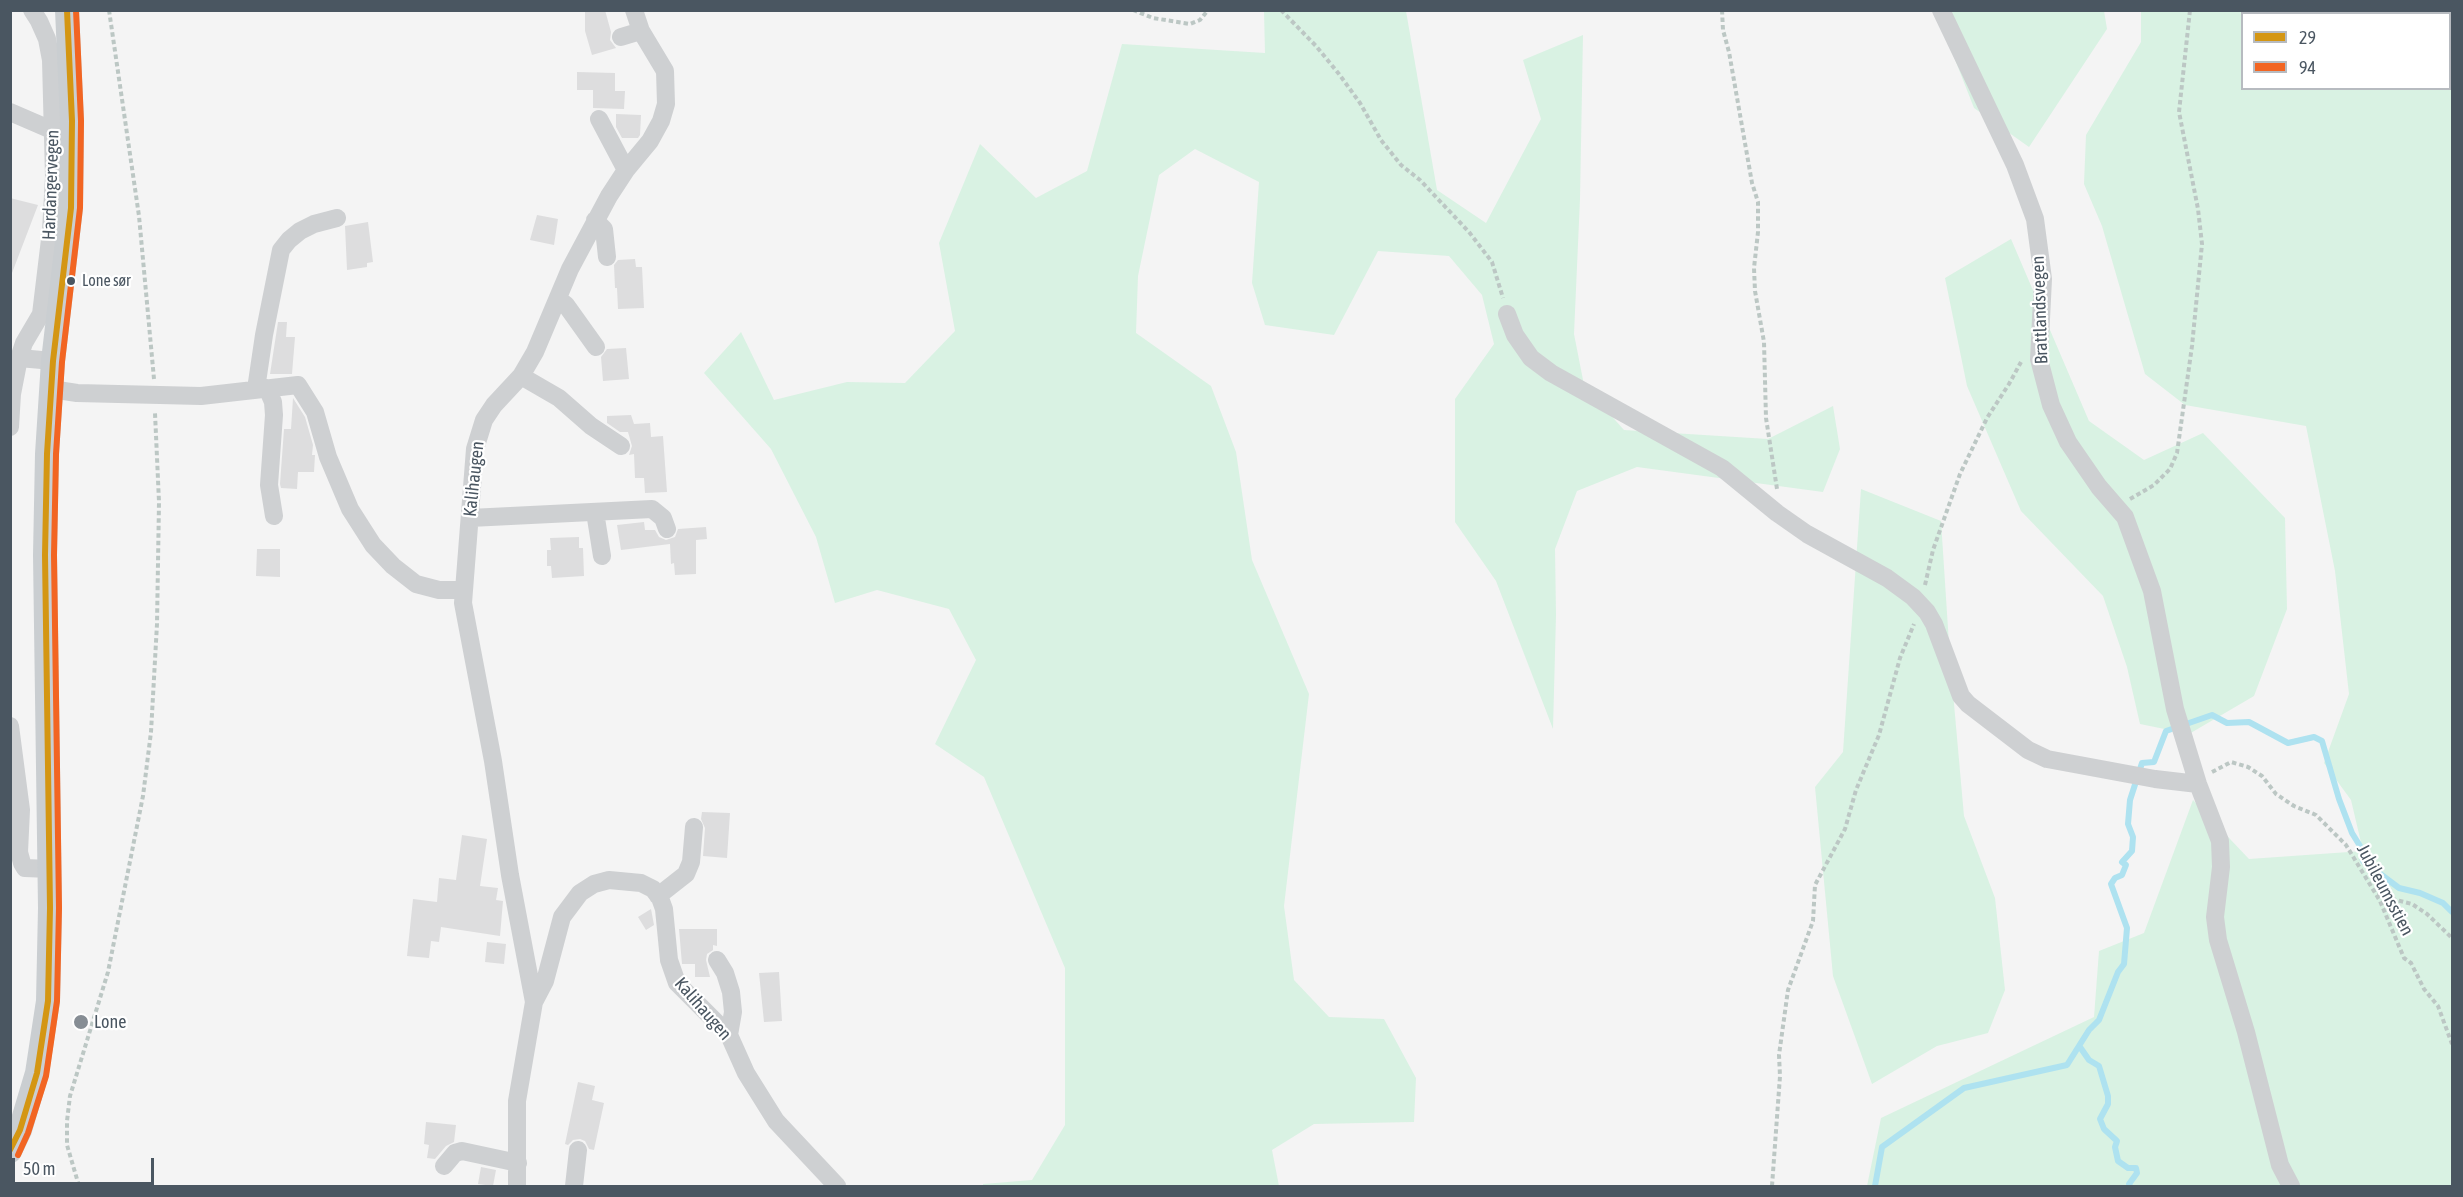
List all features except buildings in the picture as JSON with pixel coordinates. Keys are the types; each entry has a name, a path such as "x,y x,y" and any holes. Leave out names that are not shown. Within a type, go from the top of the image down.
{"main road":[{"name":"Hardangervegen","path":"10,1151 28,1104 45,1034 48,1001 50,869 45,555 53,361 70,208 72,121 67,10"}],"street":[{"name":"Hardangervegen","path":"10,427 12,394 19,358 24,343 41,314 54,177 51,60 47,39 32,10"},
{"name":"Kalihaugen","path":"534,1002 510,875 493,760 466,624 463,590 475,449 479,433 494,405 521,376 535,352 570,269 595,220 626,170 650,141 662,121 666,104 665,71 641,31 634,10"},
{"name":"Brattlandsvegen","path":"1941,10 2015,165 2035,219 2043,279 2039,359 2051,405 2068,442 2099,487 2125,517 2152,591 2175,709 2220,841 2221,867 2215,917 2218,939 2246,1032 2280,1165 2291,1186"},
{"path":"621,37 641,31"},
{"path":"10,112 54,131"},
{"path":"599,119 626,170"},
{"path":"274,516 269,485 274,415 273,402 265,388 264,334 281,250 300,231 337,218"},
{"path":"595,220 604,229 607,257"},
{"path":"558,299 566,305 596,347"},
{"path":"1507,314 1515,335 1530,358 1560,378 1722,468 1782,517 1807,534 1887,578 1921,605 1934,624 1961,696 1968,704 2028,750 2047,759 2155,779 2198,780"},
{"path":"19,358 53,361"},
{"path":"521,376 559,398 591,426 621,446"},
{"path":"51,389 77,393 201,396 293,383 301,387 315,412 328,457 350,509 373,545 407,579 416,584 439,590 463,590"},
{"path":"470,518 652,509 663,518 668,529"},
{"path":"595,512 602,556"},
{"path":"10,726 21,810 19,852 22,863 25,868 50,869"},
{"path":"658,896 686,874 691,862 694,827"},
{"name":"Kalihaugen","path":"517,1186 517,1101 534,1002 545,981 562,917 580,892 594,884 609,880 624,880 641,883 653,889 658,896 664,909 672,973 677,983 729,1035 746,1073 776,1121 837,1186"},
{"path":"717,960 725,973 731,992 733,1012 729,1035"},
{"path":"574,1186 578,1150"},
{"path":"444,1166 455,1154 462,1151 518,1163"}],"path":[{"path":"79,1186 67,1145 70,1096 108,972 141,808 151,732 158,590 159,502 155,394 147,288 139,216 109,10"},
{"path":"1134,10 1153,18 1190,24 1200,21 1208,10"},
{"path":"1281,10 1340,74 1381,140 1401,165 1444,204 1492,262 1507,314"},
{"path":"1722,10 1723,30 1752,183 1758,202 1755,291 1764,342 1769,448 1782,517"},
{"path":"2116,507 2154,486 2170,470 2181,425 2196,315 2202,244 2198,209 2179,112 2190,10"},
{"path":"1772,1186 1780,1076 1779,1055 1788,990 1813,921 1815,885 1845,829 1856,790 1879,735 1900,658 1921,605 1933,550 1960,474 1987,418 2024,356 2039,341"},
{"name":"Jubileumsstien","path":"2198,780 2231,762 2239,762 2262,776 2276,794 2294,806 2316,815 2346,845 2376,895 2404,958 2411,963 2424,990 2438,1006 2452,1044"},
{"path":"2376,895 2412,904 2427,914 2452,938"}],"green space":[{"path":"1264,11 1406,11 1437,190 1486,223 1541,119 1523,60 1583,35 1580,199 1574,334 1584,385 1624,430 1768,439 1833,406 1840,449 1823,492 1637,467 1577,491 1555,549 1553,729 1496,581 1455,522 1455,399 1494,344 1482,295 1449,256 1378,251 1334,335 1265,325 1252,283 1259,182 1195,149 1159,175 1138,276 1136,333 1211,386 1236,452 1252,560 1309,694 1284,906 1294,980 1329,1017 1384,1019 1416,1078 1414,1122 1314,1124 1272,1150 1279,1186 983,1186 983,1184 1032,1180 1065,1125 1065,968 984,777 935,744 976,660 949,609 877,590 835,603 816,537 771,449 704,373 741,332 774,400 847,382 905,383 955,331 939,243 980,144 1036,198 1087,171 1122,44 1265,53"},
{"path":"1936,11 2104,11 2107,29 2029,147 1974,108"},
{"path":"2141,11 2452,11 2452,1186 1867,1186 1881,1118 2094,1017 2099,951 2144,933 2193,800 2249,859 2363,851 2351,800 2324,763 2349,694 2335,571 2306,426 2185,405 2145,374 2102,226 2084,184 2086,135 2141,42"},
{"path":"2011,239 2089,421 2144,460 2203,433 2285,518 2287,609 2254,696 2189,734 2140,724 2127,667 2103,596 2021,511 1967,386 1945,278"},
{"path":"1861,489 1941,521 1964,816 1995,898 2005,990 1988,1033 1937,1046 1872,1084 1833,976 1815,787 1843,752"}],"waterway":[{"path":"1875,1186 1882,1147 1964,1088 2067,1065 2089,1030 2099,1020 2118,972 2124,964 2127,928 2111,884 2115,878 2122,875 2126,865 2122,862 2132,851 2133,837 2128,824 2130,800 2142,763 2154,762 2166,731 2212,715 2227,723 2249,722 2288,743 2314,737 2322,741 2339,799 2352,833 2360,846 2363,861 2399,888 2420,893 2443,903 2452,912"},
{"path":"2080,1047 2089,1060 2099,1066 2108,1096 2108,1104 2100,1119 2104,1129 2117,1141 2115,1147 2118,1161 2128,1168 2136,1168 2137,1173 2129,1184 2130,1186"}],"transit line":[{"name":"29","path":"10,1150 20,1130 37,1073 48,1001 50,908 45,555 47,454 53,361 71,208 72,121 67,10"},
{"name":"94","path":"18,1155 28,1133 46,1076 57,1001 59,908 54,555 56,454 62,362 80,208 81,121 76,10"}],"place":[{"name":"Lone sør","path":"71,281"},
{"name":"Lone","path":"81,1022"}]}
